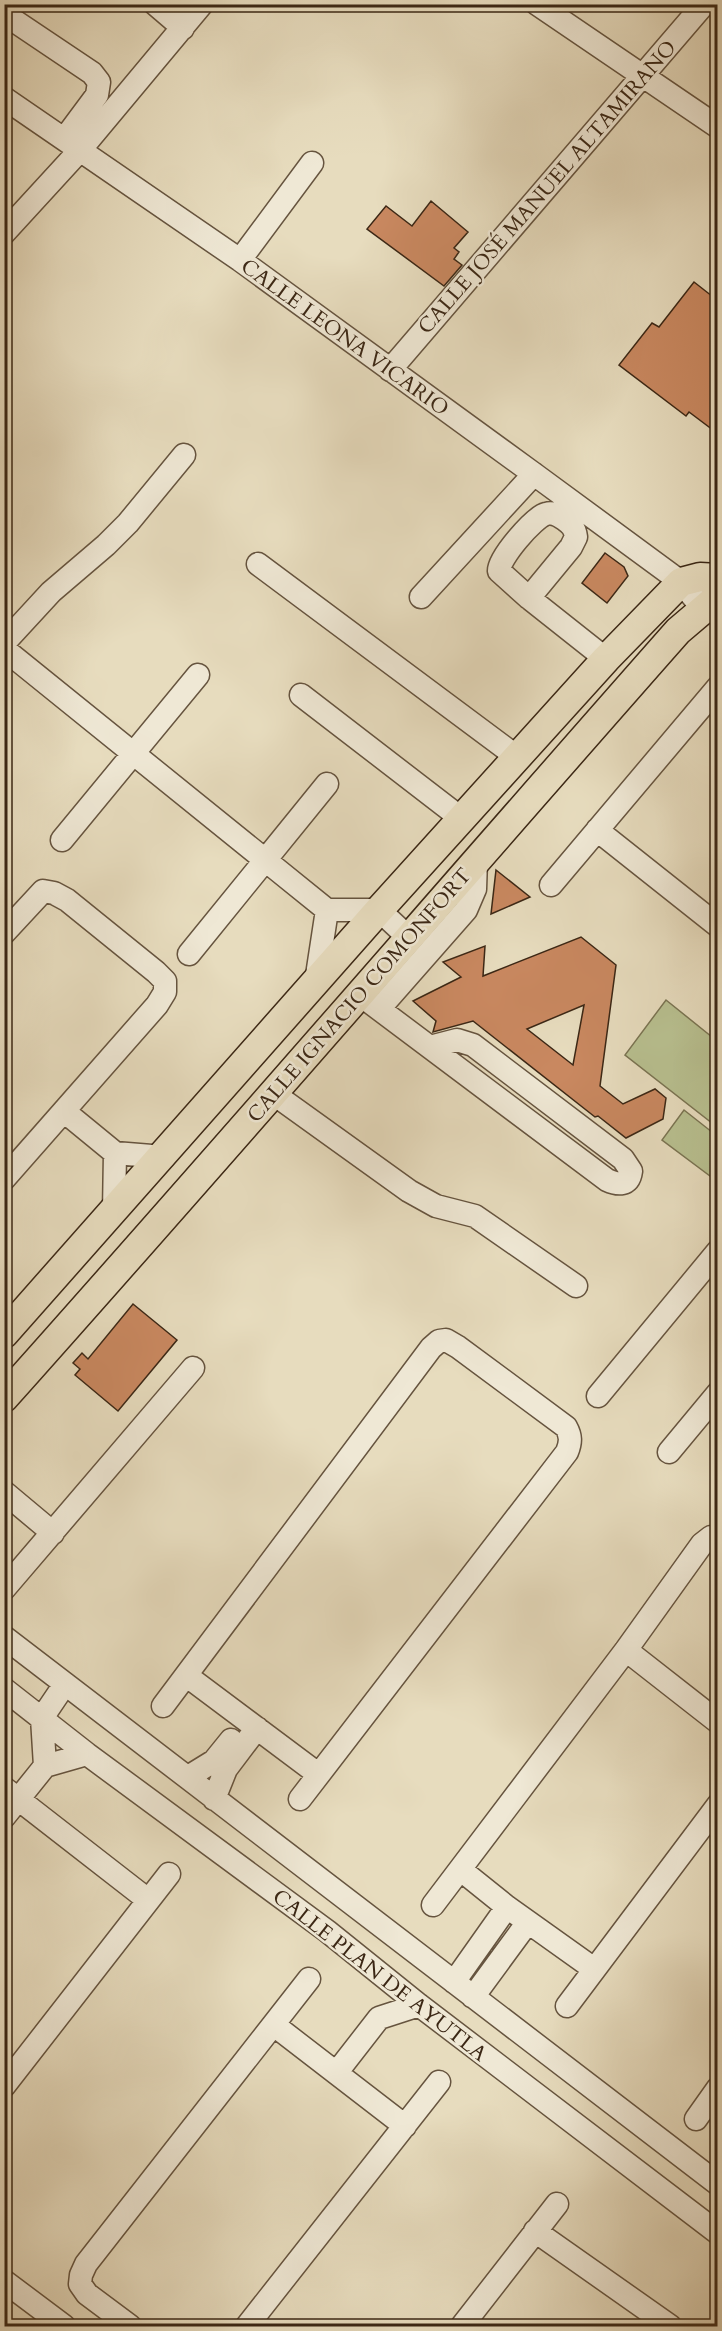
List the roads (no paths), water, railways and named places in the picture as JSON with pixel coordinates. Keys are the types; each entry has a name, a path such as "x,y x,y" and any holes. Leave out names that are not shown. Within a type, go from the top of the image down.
{"main road":[{"path":"681,582 700,577 717,578"},
{"name":"CALLE IGNACIO COMONFORT","path":"4,1334 164,1157 379,910 606,659 681,582"},
{"name":"CALLE IGNACIO COMONFORT","path":"4,1398 274,1094 369,1001 408,937 678,631 713,606"}],"street":[{"path":"155,4 183,28"},
{"path":"4,233 73,143 183,28 202,4"},
{"path":"537,4 717,127"},
{"name":"CALLE JOSÉ MANUEL ALTAMIRANO","path":"390,370 704,4"},
{"path":"4,14 92,73 99,82 97,95 73,143"},
{"name":"CALLE LEONA VICARIO","path":"4,98 73,143 240,260 713,606"},
{"path":"240,260 312,163"},
{"path":"4,643 51,592 128,523 184,455"},
{"path":"421,597 534,474"},
{"path":"258,564 517,757"},
{"path":"529,598 606,659"},
{"path":"4,649 327,910 379,910 408,937"},
{"path":"62,840 198,675"},
{"path":"551,885 717,687"},
{"path":"300,695 462,819"},
{"path":"189,954 327,784"},
{"path":"597,830 717,926"},
{"path":"430,1047 457,1040 472,1045 623,1160 631,1171 627,1181 615,1184 607,1180 430,1047 369,1001 472,901 475,889 476,860"},
{"path":"4,933 43,891 54,893 67,900 165,981 165,992 157,1005 4,1179"},
{"path":"316,982 327,910"},
{"path":"274,1094 409,1191 436,1206 475,1216 576,1286"},
{"path":"65,1112 115,1153 164,1157"},
{"path":"114,1211 115,1153"},
{"path":"598,1396 717,1251"},
{"path":"163,1706 188,1676 431,1348 439,1341 446,1340 458,1347 566,1427 571,1435 567,1452 300,1799"},
{"path":"4,1589 193,1368"},
{"path":"669,1452 717,1393"},
{"path":"4,1492 53,1533"},
{"path":"432,1905 626,1650 702,1544 711,1537 717,1537"},
{"name":"CALLE PLAN DE AYUTLA","path":"8,1647 65,1684 188,1777 717,2185"},
{"path":"626,1650 717,1722"},
{"path":"188,1676 318,1774"},
{"path":"45,1766 42,1718 65,1684"},
{"name":"CALLE PLAN DE AYUTLA","path":"4,1689 87,1754 327,1931 418,2005 717,2233"},
{"path":"214,1799 220,1765 252,1724"},
{"path":"4,1817 11,1793 45,1766 87,1754"},
{"path":"188,1777 220,1765"},
{"path":"11,1793 148,1900"},
{"path":"567,2006 717,1805"},
{"path":"460,1870 594,1970"},
{"path":"4,2086 169,1874"},
{"name":"CALLE PLAN DE AYUTLA","path":"295,1907 319,1877"},
{"name":"CALLE PLAN DE AYUTLA","path":"327,1931 351,1901"},
{"path":"454,1982 507,1907"},
{"path":"473,1997 528,1922"},
{"path":"337,2072 379,2018 383,1977"},
{"path":"130,2326 87,2294 80,2284 86,2264 309,1979"},
{"path":"379,2018 418,2005"},
{"path":"274,2025 405,2127"},
{"path":"247,2326 439,2082"},
{"path":"696,2119 717,2088"},
{"path":"695,2216 717,2185"},
{"path":"462,2326 557,2204"},
{"path":"535,2231 669,2326"},
{"path":"4,2281 51,2322"}]}
